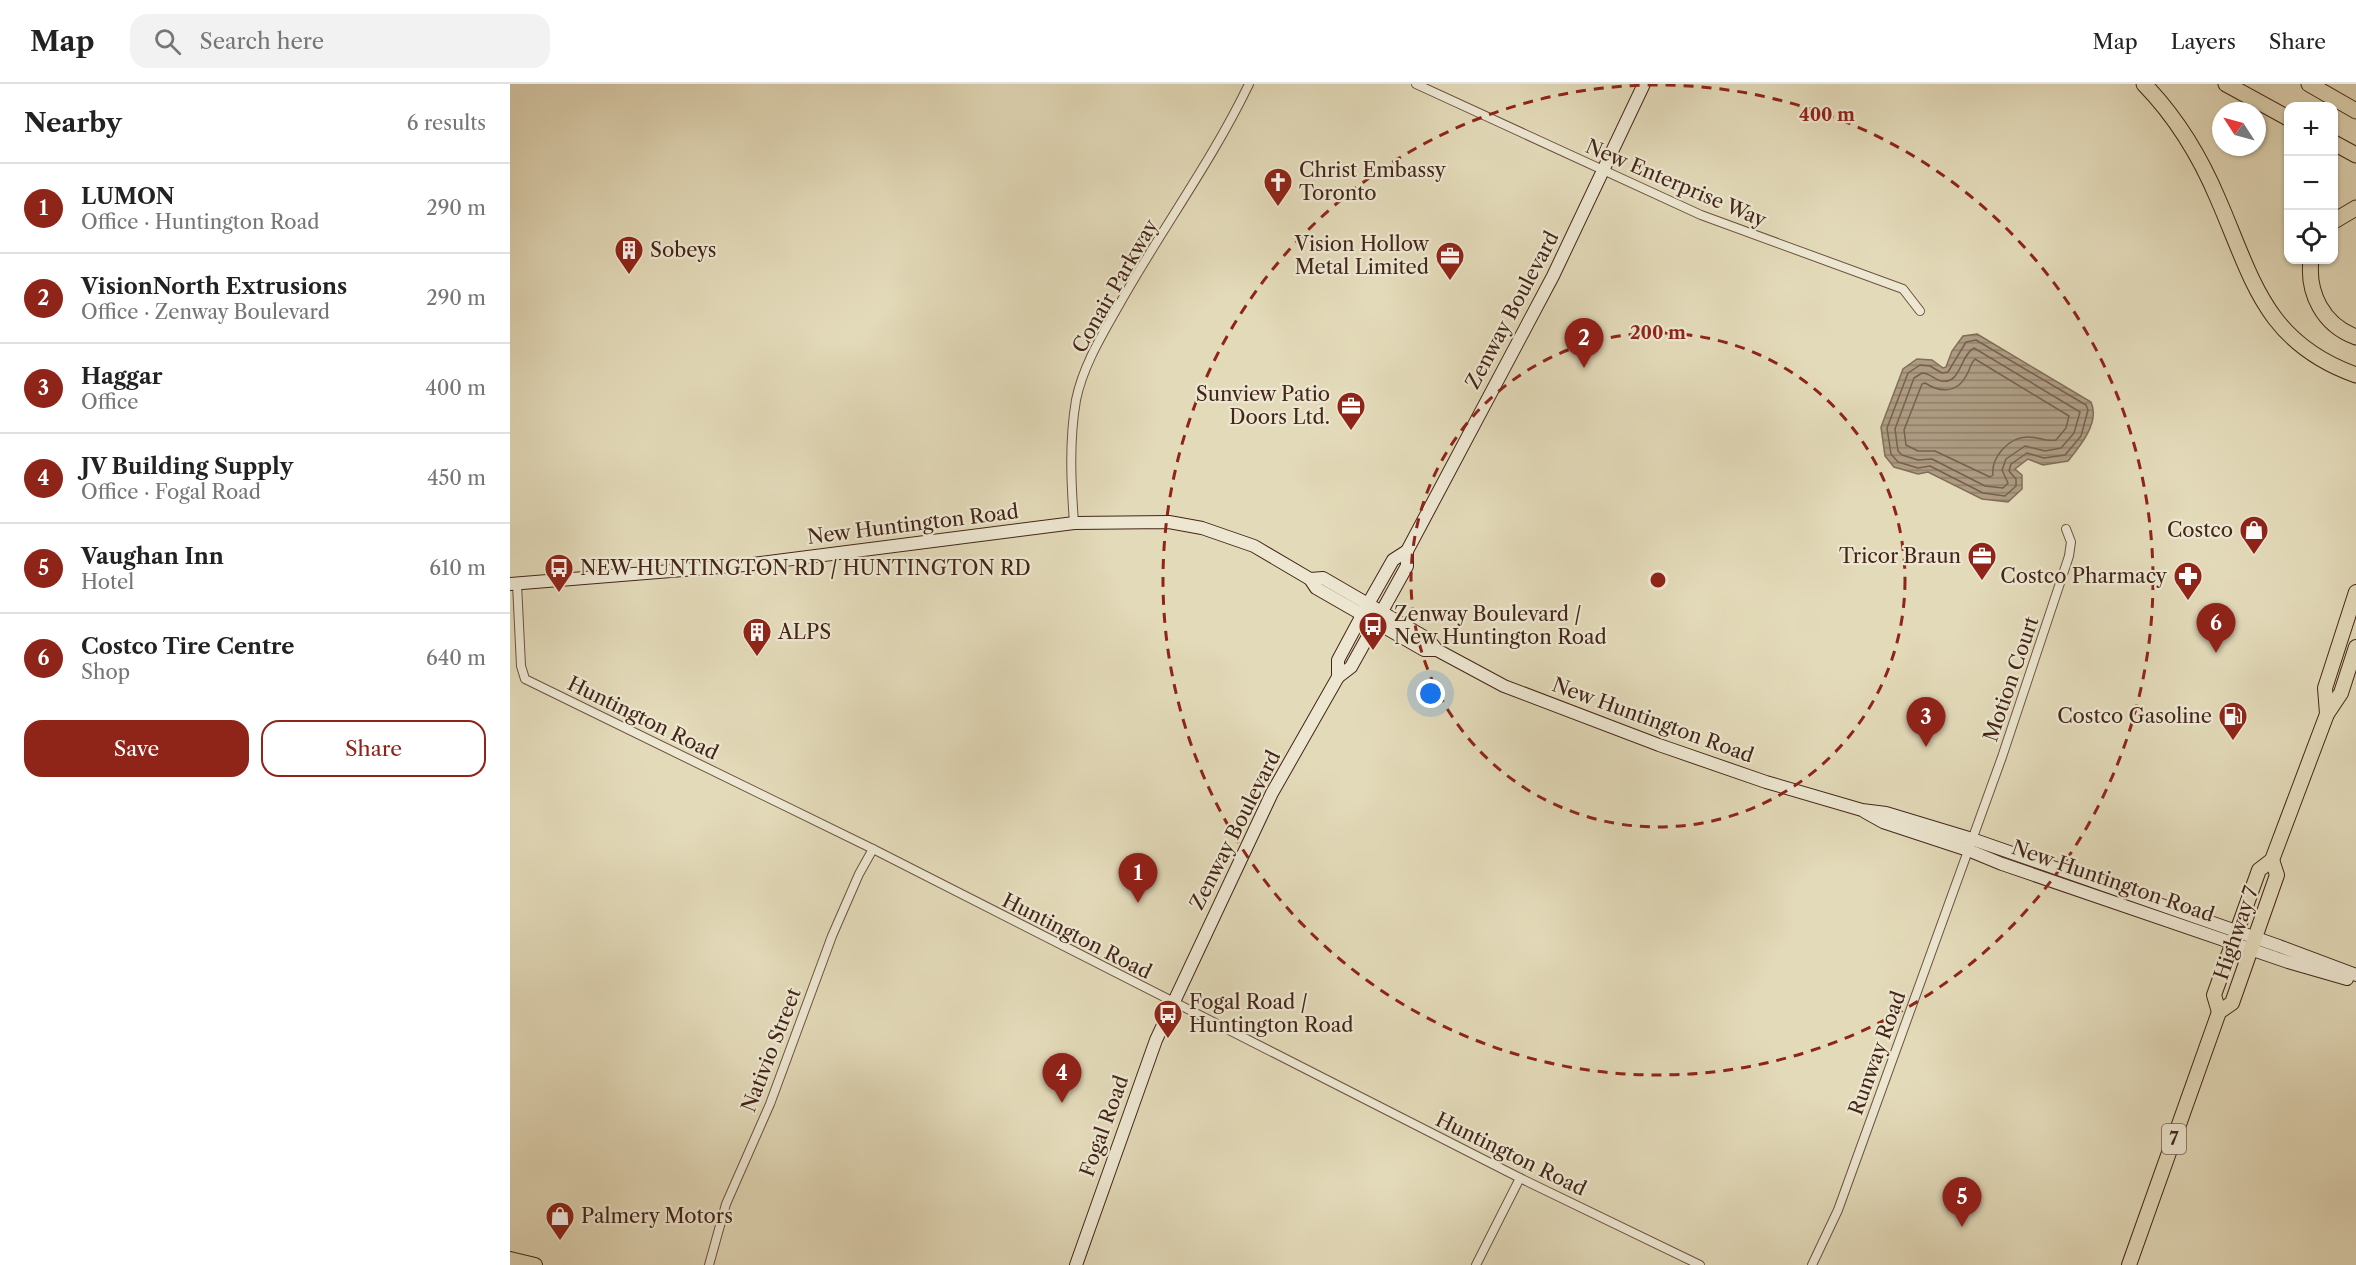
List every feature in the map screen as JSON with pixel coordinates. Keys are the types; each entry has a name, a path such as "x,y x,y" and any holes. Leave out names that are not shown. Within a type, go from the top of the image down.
{"highway":[{"path":"2144,84 2165,106 2190,143 2217,196 2249,276 2269,311 2283,330 2301,347 2332,366 2356,375"},
{"path":"2226,84 2284,115"},
{"path":"2309,84 2356,111"},
{"path":"2338,145 2356,155"},
{"path":"2338,218 2356,208"},
{"path":"2310,264 2309,274 2312,292 2320,308 2339,329 2356,337"}],"main road":[{"name":"Highway 7","path":"2327,714 2325,688 2356,592"},
{"name":"Highway 7","path":"2219,1012 2214,995 2259,870 2272,860 2327,714 2341,693 2356,646"},
{"name":"Highway 7","path":"2129,1265 2219,1012 2232,1003 2254,944 2277,875 2272,860"},
{"path":"510,1259 535,1265"}],"street":[{"name":"Conair Parkway","path":"1074,523 1070,442 1077,399 1092,354 1130,285 1232,119 1249,84"},
{"name":"New Enterprise Way","path":"1416,84 1701,215 1903,289 1920,311"},
{"name":"Zenway Boulevard","path":"1173,1003 1272,793 1338,677 1351,667 1407,566 1407,551 1553,276 1644,84"},
{"name":"New Huntington Road","path":"514,584 745,565 1074,523 1168,522 1199,527 1254,546 1310,579 1316,588 1428,639 1437,650 1504,686 1572,713 1757,779 1862,810 1886,813 2254,944"},
{"name":"Motion Court","path":"1970,844 2065,571 2071,542 2066,529"},
{"name":"Zenway Boulevard","path":"1338,677 1338,660 1393,560 1407,551"},
{"name":"Huntington Road","path":"514,584 521,666 525,679 873,849 1520,1178 1700,1265"},
{"name":"Runway Road","path":"1812,1265 1838,1210 1970,844"},
{"name":"Nativio Street","path":"709,1265 726,1204 770,1104 832,936 859,874 873,849"},
{"path":"2254,944 2356,975"},
{"path":"2254,944 2288,962 2356,981"},
{"name":"Fogal Road","path":"1077,1265 1156,1040 1173,1003"},
{"path":"1476,1265 1520,1178"}],"water":[{"path":"1977,334 2091,402 2093,410 2088,433 2068,461 2043,465 2028,459 2015,469 2022,475 2022,489 2008,502 1982,499 1928,472 1918,474 1894,467 1885,456 1881,427 1903,369 1917,359 1932,360 1943,368 1946,367 1952,351 1963,336"}],"place":[{"name":"Christ Embassy Toronto","path":"1278,208"},
{"name":"Sobeys","path":"629,276"},
{"name":"Vision Hollow Metal Limited","path":"1450,282"},
{"name":"VisionNorth Extrusions","path":"1584,368"},
{"name":"Sunview Patio Doors Ltd.","path":"1351,432"},
{"name":"Costco","path":"2254,556"},
{"name":"Tricor Braun","path":"1982,582"},
{"name":"NEW HUNTINGTON RD / HUNTINGTON RD","path":"559,594"},
{"name":"Costco Pharmacy","path":"2188,602"},
{"name":"Zenway Boulevard / New Huntington Road","path":"1373,652"},
{"name":"Costco Tire Centre","path":"2216,653"},
{"name":"ALPS","path":"757,658"},
{"name":"Costco Gasoline","path":"2233,742"},
{"name":"Haggar","path":"1926,747"},
{"name":"LUMON","path":"1138,903"},
{"name":"Fogal Road / Huntington Road","path":"1168,1040"},
{"name":"JV Building Supply","path":"1062,1103"},
{"name":"Vaughan Inn","path":"1962,1227"},
{"name":"Palmery Motors","path":"560,1242"}]}
